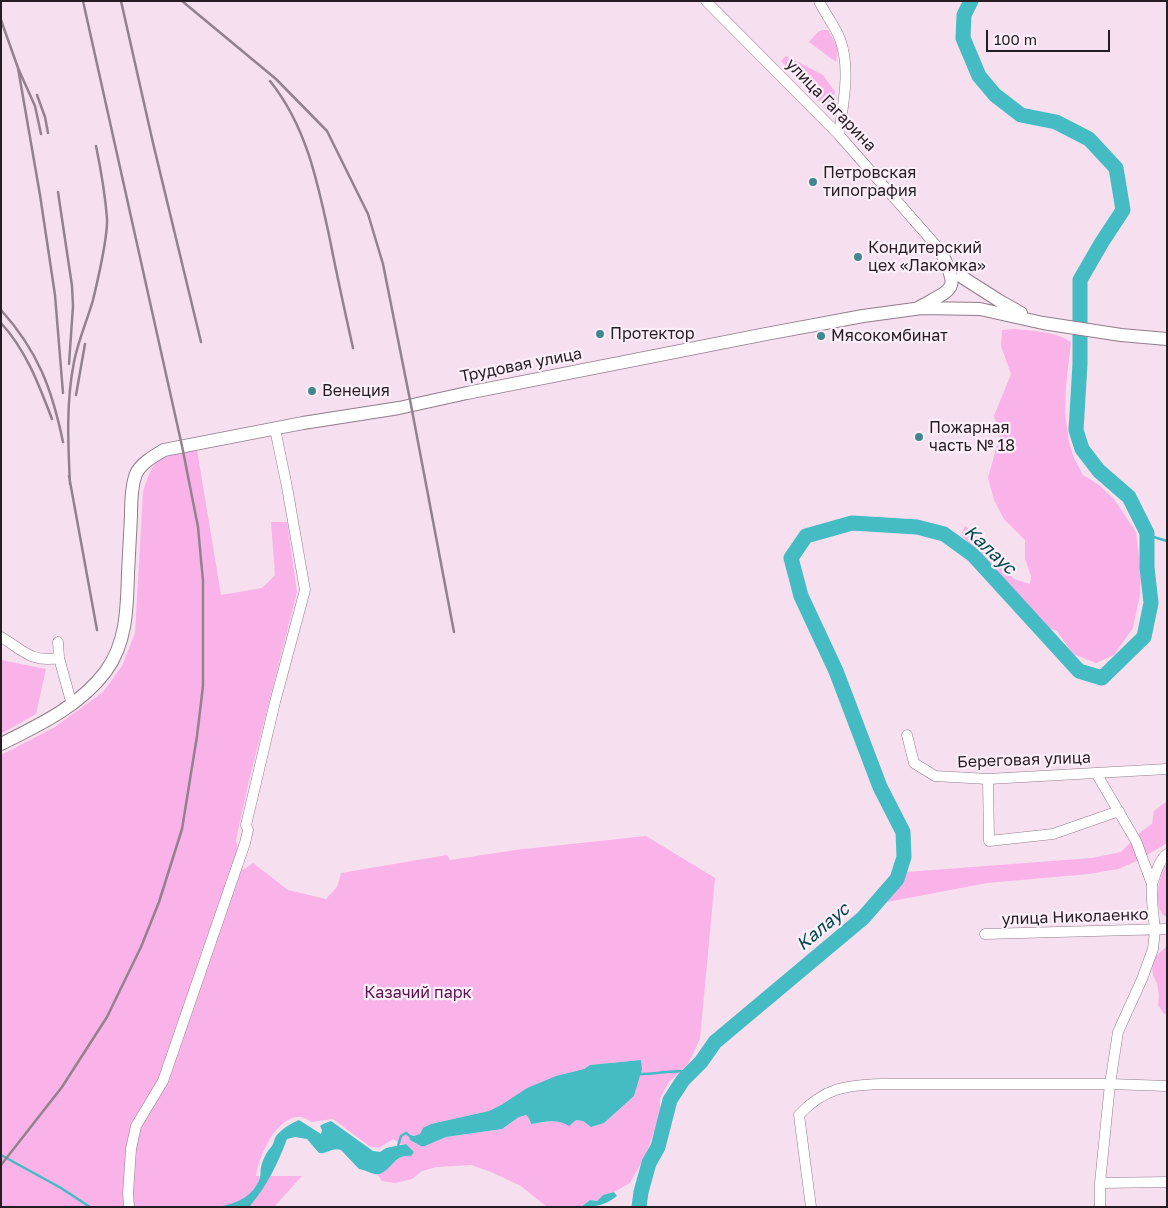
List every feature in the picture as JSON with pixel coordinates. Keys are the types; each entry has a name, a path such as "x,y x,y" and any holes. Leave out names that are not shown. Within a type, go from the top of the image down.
{"main road":[{"name":"улица Гагарина","path":"940,250 962,277 980,309"},
{"path":"916,309 948,292 952,282 950,269 940,250"},
{"path":"962,277 1012,309 1044,323 1121,334 1167,338"},
{"name":"Трудовая улица","path":"1,744 72,705 92,688 115,656 121,640 127,610 132,502 136,474 148,459 164,450 399,408 467,392 863,316 916,309 980,309 1044,323"}],"street":[{"name":"улица Гагарина","path":"706,1 839,135 940,250"},
{"path":"819,1 840,38 845,62 844,94 839,135"},
{"path":"129,1207 131,1149 136,1126 163,1081 245,843 248,830 246,824 305,590 275,429"},
{"path":"1,637 24,653 44,660 59,658"},
{"path":"58,642 59,658 72,705"},
{"name":"Береговая улица","path":"907,735 914,763 935,776 988,779 1167,769"},
{"path":"1096,773 1136,841 1152,884"},
{"path":"988,779 989,842 1053,834 1119,811"},
{"path":"1100,1207 1100,1183 1110,1084 1118,1032 1153,949 1155,930 1152,884 1163,857 1167,854"},
{"name":"улица Николаенко","path":"985,934 1167,929"},
{"path":"811,1207 799,1115 811,1102 838,1088 856,1085 1110,1084 1167,1086"},
{"path":"1100,1183 1167,1182"}],"green space":[{"path":"822,30 828,30 838,48 836,62 809,42"},
{"path":"786,56 823,75 835,92 827,108 781,61"},
{"path":"1014,329 1051,334 1071,342 1065,412 1069,442 1074,458 1083,475 1099,485 1114,499 1136,532 1141,573 1140,595 1133,628 1114,655 1096,663 1073,654 1057,631 1048,628 961,535 965,526 978,535 1014,579 1030,584 1031,576 1025,559 1025,540 1004,519 994,500 988,478 1000,434 994,416 1011,374 1001,346 1002,330"},
{"name":"Казачий парк","path":"197,450 221,595 262,588 275,575 271,522 287,522 297,592 236,840 243,870 253,863 288,890 326,899 337,887 341,873 447,855 450,860 515,850 646,836 715,878 700,1039 688,1064 668,1083 660,1099 660,1115 646,1154 630,1183 614,1192 603,1195 597,1201 590,1200 581,1207 547,1207 521,1186 471,1165 437,1167 422,1171 412,1179 395,1183 382,1181 377,1174 405,1155 406,1144 401,1144 393,1139 379,1148 369,1146 333,1119 312,1122 299,1117 291,1118 283,1123 272,1136 263,1152 258,1168 256,1176 302,1176 274,1207 1,1207 1,755 55,727 103,692 122,666 135,633 143,493 147,480 155,464 160,460","holes":["641,1060 642,1069 634,1096 604,1123 591,1127 583,1121 576,1120 531,1124 526,1115 519,1117 502,1129 446,1137 425,1146 409,1135 420,1134 431,1124 489,1111 527,1088 556,1076 584,1069 590,1065"]},
{"path":"1,660 46,669 36,714 1,734"},
{"path":"1167,801 1167,843 1137,861 1118,869 1089,874 987,883 887,902 906,872 1092,858 1121,852 1142,831 1152,824 1154,811"},
{"path":"1167,862 1167,917 1159,908 1158,892 1161,875"},
{"path":"1167,946 1167,1013 1164,1014 1158,1005 1159,995 1157,983 1153,976 1152,965 1156,956"}],"water":[{"path":"641,1060 642,1069 634,1096 604,1123 591,1127 583,1121 576,1120 569,1126 555,1121 531,1124 526,1115 519,1117 502,1129 446,1137 425,1146 410,1140 409,1135 420,1134 423,1128 431,1124 489,1111 527,1088 556,1076 584,1069 590,1065"},
{"path":"299,1120 321,1134 320,1126 331,1121 373,1151 380,1152 386,1148 406,1144 414,1152 411,1156 397,1159 383,1172 376,1174 359,1169 341,1150 335,1149 319,1153 307,1139 295,1137 287,1139 272,1174 250,1206 217,1207 237,1202 253,1190 260,1178 264,1158 273,1145 276,1136 287,1126"},
{"path":"614,1192 617,1196 609,1202 596,1206 581,1207 590,1200 597,1201 603,1195"}],"waterway":[{"name":"Калаус","path":"639,1207 649,1163 658,1147 670,1100 683,1080 701,1062 715,1042 863,918 897,879 904,857 903,832 880,787 836,671 801,596 791,558 806,536 852,523 917,527 944,534 973,555 1079,671 1102,678 1144,637 1151,603 1147,567 1147,533 1129,497 1099,471 1082,449 1076,430 1080,364 1080,280 1123,210 1116,168 1089,139 1056,122 1021,115 995,95 979,76 963,38 964,15 971,1"},
{"path":"1147,535 1167,541"},
{"path":"638,1074 691,1071"},
{"path":"398,1146 401,1136 406,1133 411,1137"},
{"path":"1,1155 61,1188 90,1207"}],"railway":[{"path":"1,1165 62,1087 107,1017 141,947 159,902 182,829 203,686 203,581 198,527 182,446 83,1"},
{"path":"121,1 201,342"},
{"path":"182,1 276,79 327,131 368,214 383,264 454,632"},
{"path":"1,20 18,68 35,106 41,134"},
{"path":"18,68 55,295 63,393"},
{"path":"270,81 293,117 309,157 321,198 353,348"},
{"path":"37,95 45,117 48,133"},
{"path":"70,484 68,423 71,377 78,346 91,308 107,226 104,191 96,146"},
{"path":"58,192 72,286 73,306 69,364"},
{"path":"1,310 25,340 42,372 54,405 63,442"},
{"path":"1,323 25,356 52,419"},
{"path":"76,395 85,344"},
{"path":"69,476 97,630"}],"place":[{"name":"Петровская типография","path":"813,182"},
{"name":"Кондитерский цех «Лакомка»","path":"858,257"},
{"name":"Протектор","path":"600,334"},
{"name":"Мясокомбинат","path":"821,336"},
{"name":"Венеция","path":"312,391"},
{"name":"Пожарная часть № 18","path":"919,437"}]}
